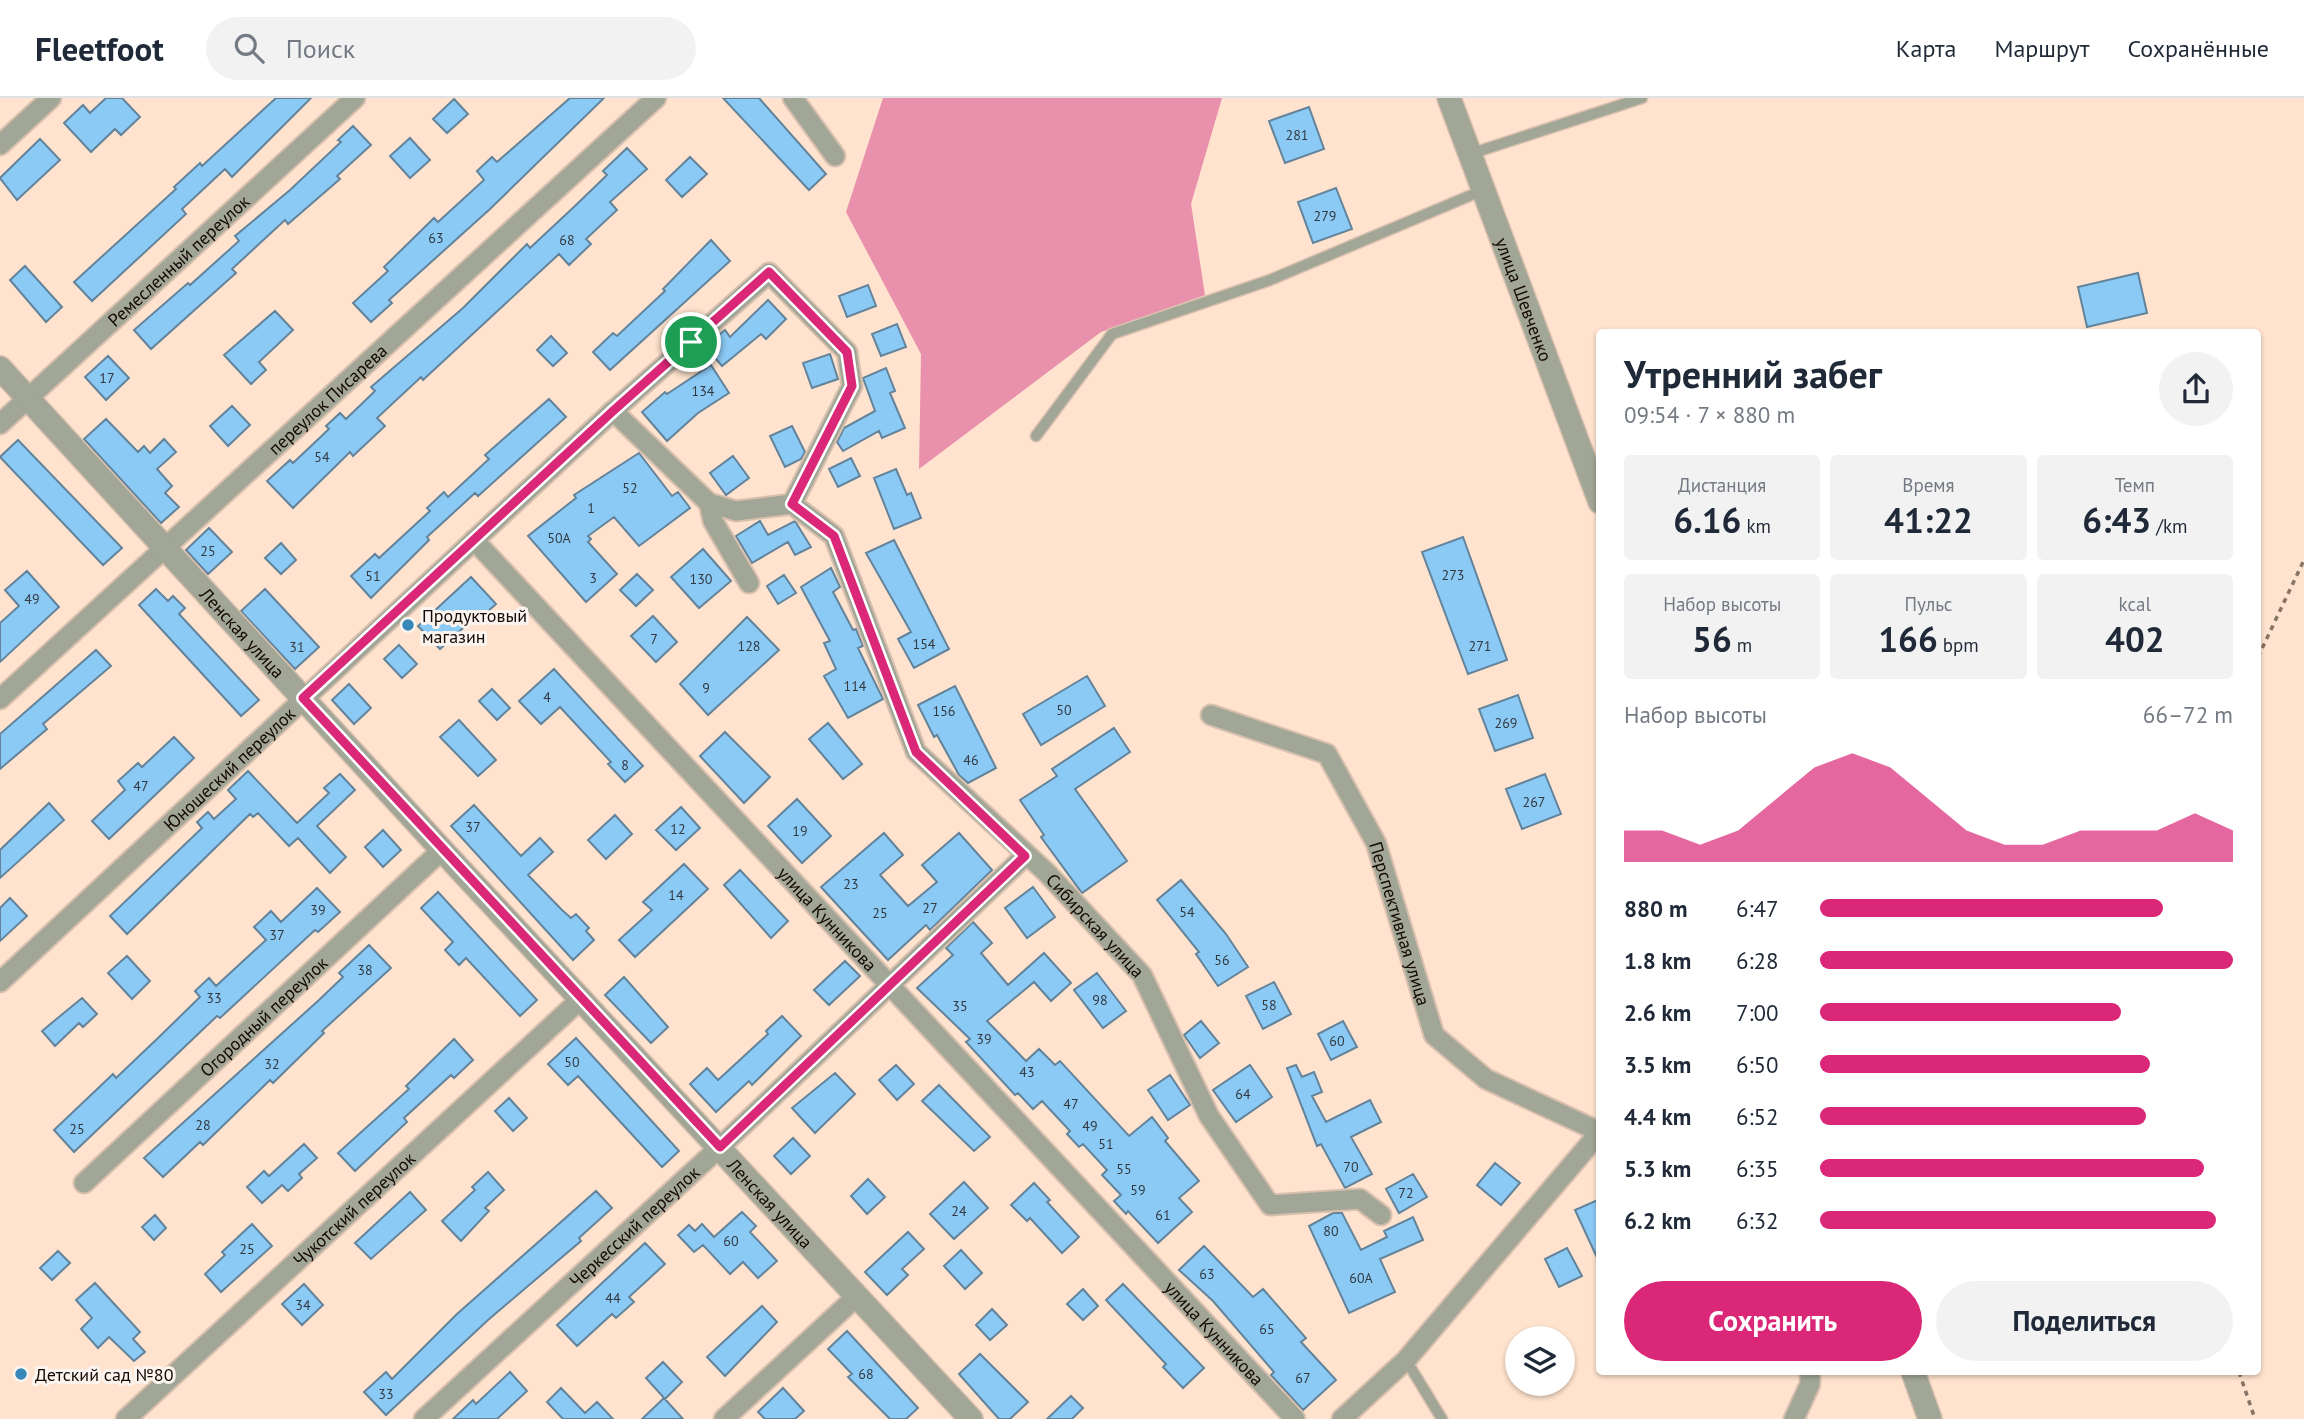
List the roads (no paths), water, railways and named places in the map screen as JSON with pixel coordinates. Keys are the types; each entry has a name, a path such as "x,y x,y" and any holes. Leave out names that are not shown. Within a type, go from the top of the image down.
{"street":[{"path":"0,145 51,98"},
{"name":"Ремесленный переулок","path":"0,424 355,98"},
{"name":"переулок Писарева","path":"0,699 656,98"},
{"path":"793,98 835,156"},
{"name":"улица Шевченко","path":"1449,98 1481,191 1595,476"},
{"name":"Юношеский переулок","path":"0,982 613,411 769,272 847,352 852,386 792,504"},
{"name":"Ленская улица","path":"0,368 442,850 971,1419"},
{"path":"613,411 709,503 736,510 792,504"},
{"path":"709,503 713,521 749,583"},
{"name":"Сибирская улица","path":"792,504 834,536 916,752 1025,856 1047,873 1142,975 1209,1116 1270,1205 1360,1199 1381,1215"},
{"name":"улица Кунникова","path":"474,540 1295,1419"},
{"name":"Перспективная улица","path":"1211,715 1326,754 1376,843 1434,1035 1486,1079 1596,1130"},
{"name":"Огородный переулок","path":"84,1183 442,850"},
{"name":"Черкесский переулок","path":"424,1419 891,987 1025,856"},
{"name":"Чукотский переулок","path":"126,1419 582,998"},
{"path":"1342,1419 1406,1360 1596,1137"},
{"path":"724,1419 857,1296"},
{"path":"1794,1419 1810,1384 1810,1375"},
{"path":"1914,1375 1930,1419"}],"lane":[{"path":"1469,154 1642,98"},
{"path":"1036,436 1112,334 1270,280 1481,191"},
{"path":"1406,1360 1442,1419"}],"place":[{"name":"Продуктовый магазин","path":"408,625"},
{"name":"Детский сад №80","path":"21,1374"}]}
